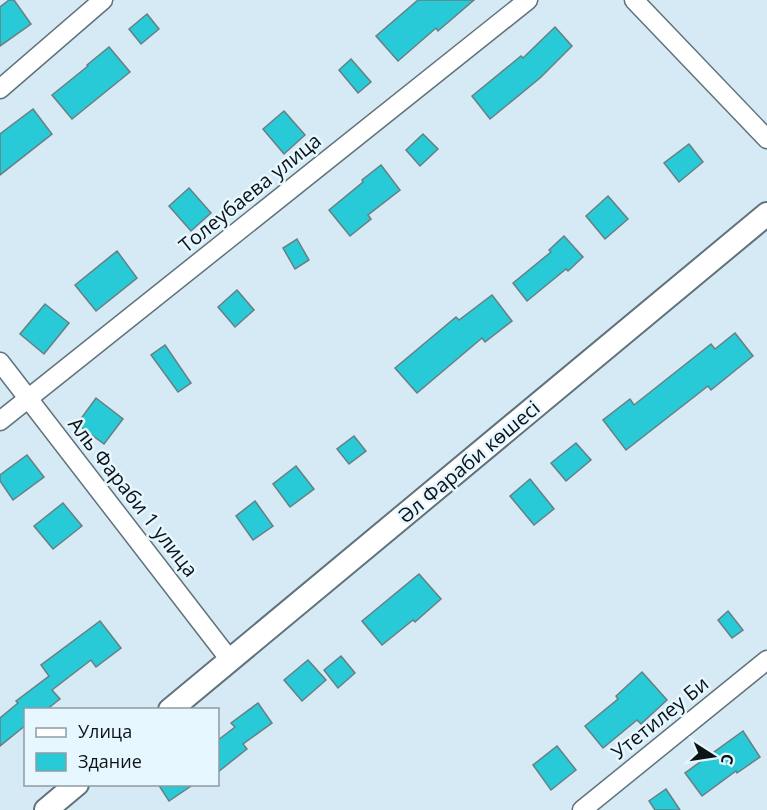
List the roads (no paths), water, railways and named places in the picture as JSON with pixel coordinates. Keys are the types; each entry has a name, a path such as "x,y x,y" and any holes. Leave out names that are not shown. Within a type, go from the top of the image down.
{"street":[{"path":"0,89 103,0"},
{"name":"Толеубаева улица","path":"0,421 528,0"},
{"path":"634,0 767,140"},
{"name":"Әл Фараби көшесі","path":"172,708 767,214"},
{"name":"Аль Фараби 1 улица","path":"0,362 231,660"},
{"name":"Утетилеу Би","path":"582,810 767,660"},
{"path":"46,810 75,786"}]}
